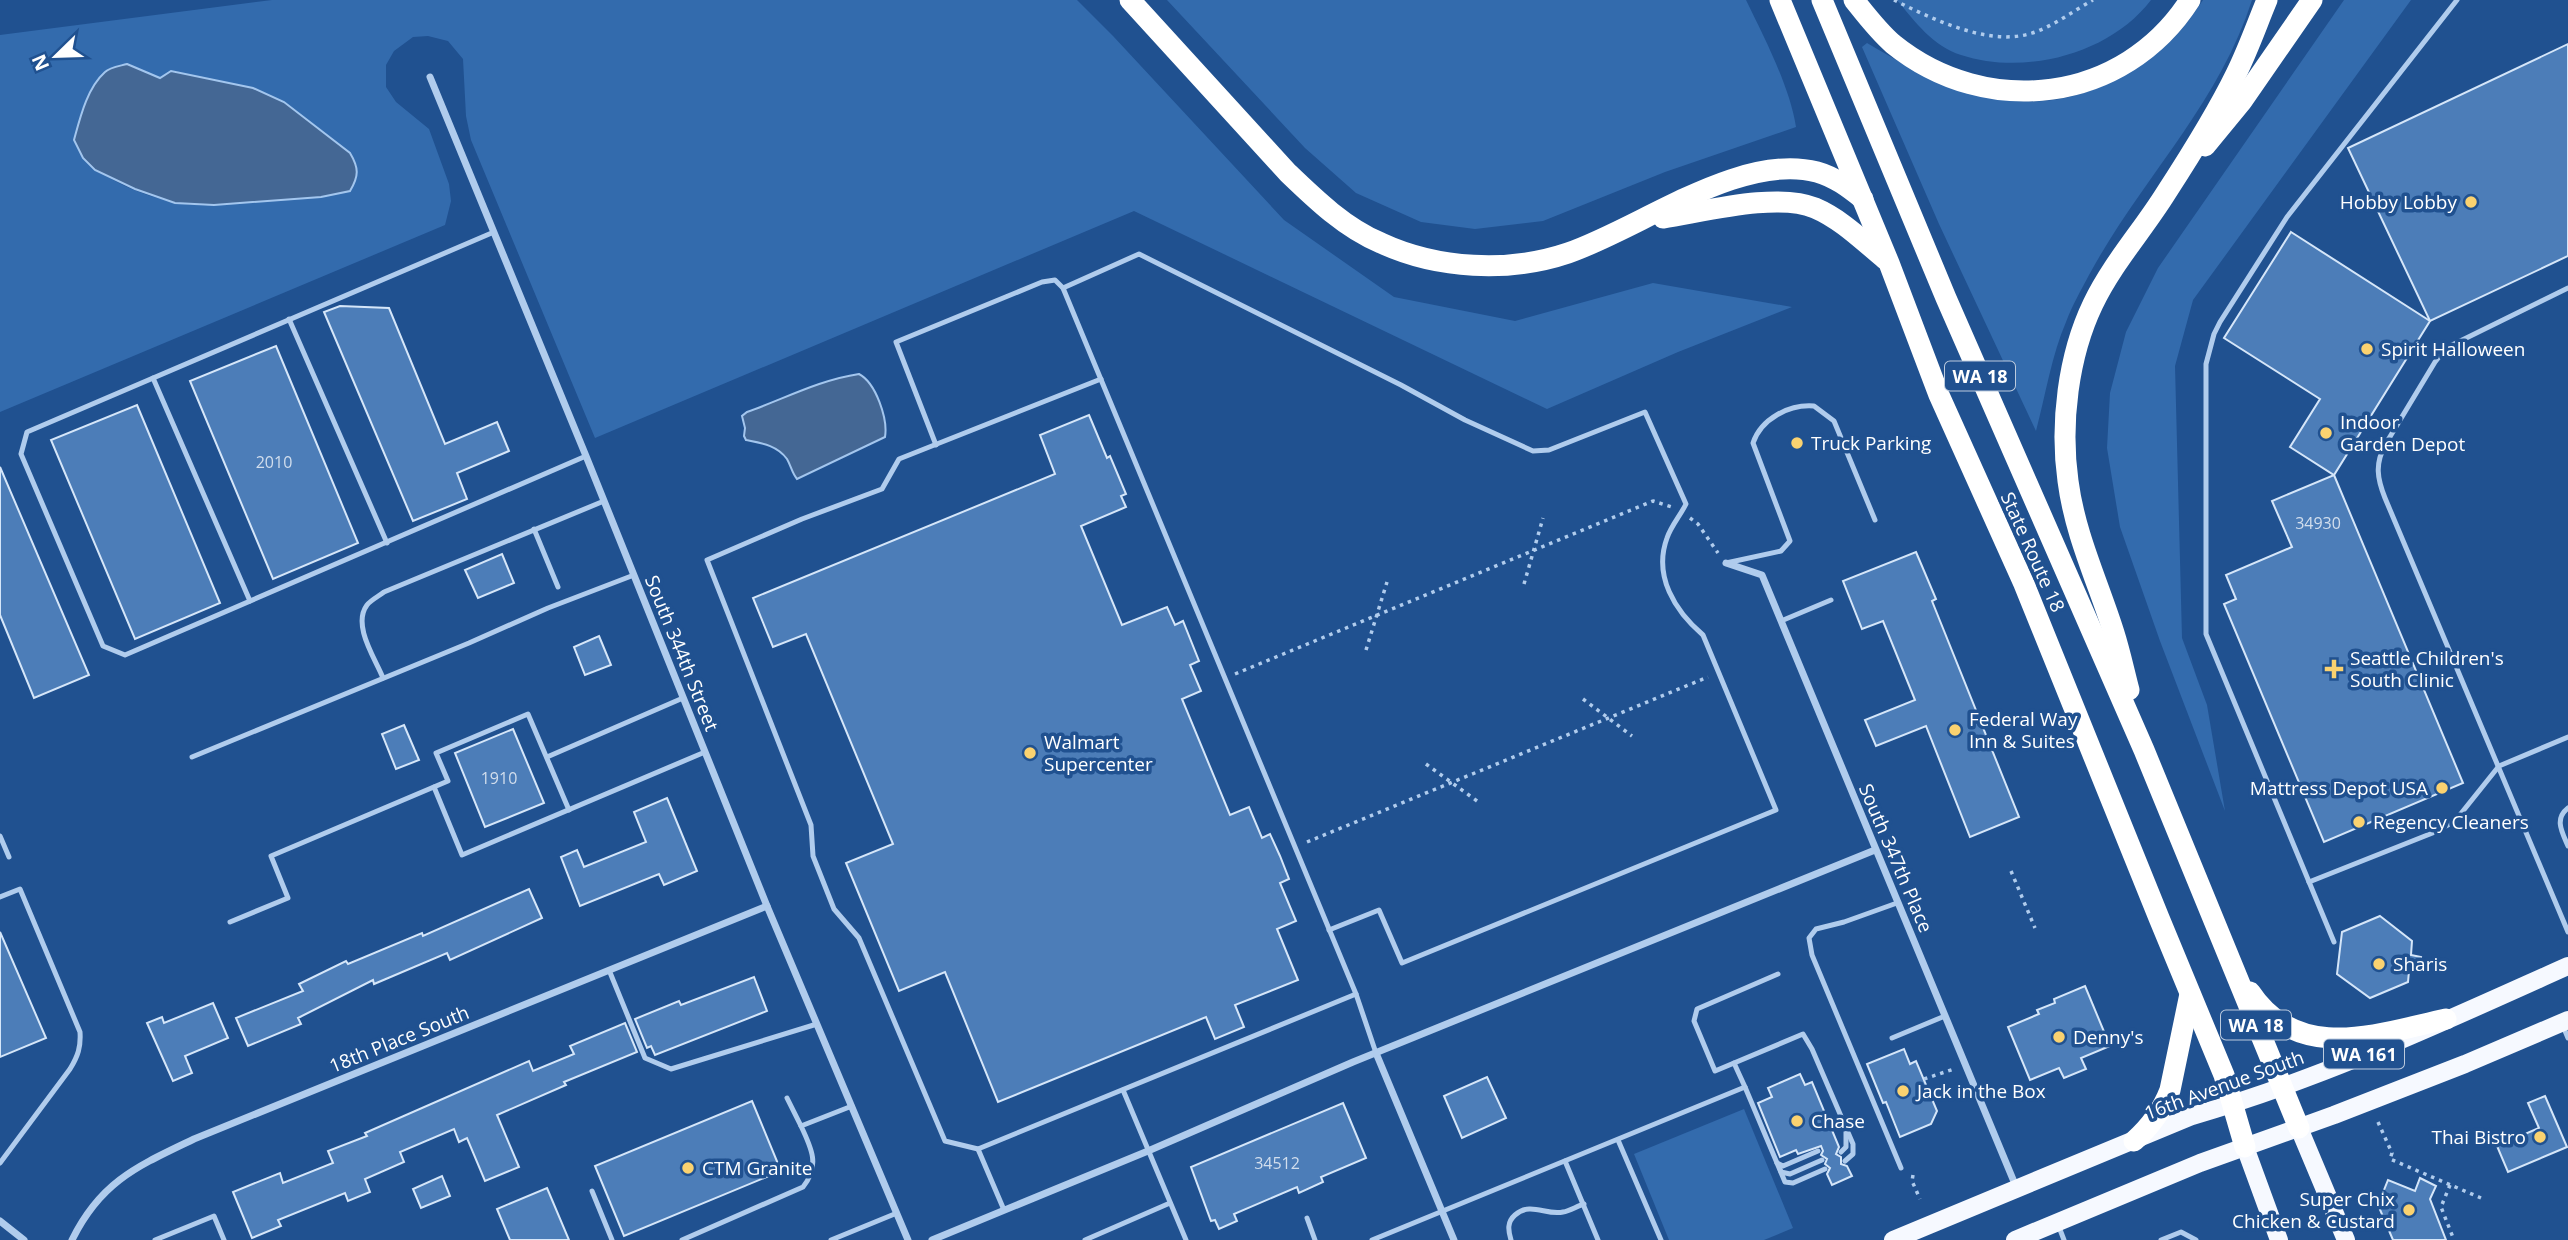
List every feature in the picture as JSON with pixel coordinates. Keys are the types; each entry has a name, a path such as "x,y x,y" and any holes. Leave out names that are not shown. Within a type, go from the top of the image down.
{"highway":[{"path":"1130,0 1288,173 1341,219 1380,243 1443,262 1503,264 1567,253 1720,184 1776,168 1818,172 1844,184 1863,199"},
{"name":"State Route 18","path":"1780,0 1889,263 1938,395 2024,584 2224,1075 2235,1115"},
{"name":"State Route 18","path":"1822,0 1946,298 2144,750 2299,1128"},
{"path":"1854,0 1871,23 1892,44 1921,63 1957,80 1989,89 2031,93 2068,87 2109,72 2136,57 2163,35 2190,0"},
{"path":"2144,750 2113,633 2080,540 2072,508 2066,423 2073,366 2080,337 2093,304 2116,265 2166,193 2236,74 2267,0"},
{"path":"2166,193 2242,101 2312,0"},
{"path":"1633,223 1747,204 1783,203 1813,207 1847,228 1889,263"},
{"path":"2230,962 2258,1004 2274,1019 2309,1036 2322,1039 2361,1037 2446,1019"},
{"path":"2134,1141 2149,1128 2170,1090 2190,994"},
{"name":"WA 18","path":"2235,1115 2245,1147"}],"main road":[{"name":"16th Avenue South","path":"1893,1240 2192,1116 2235,1115 2282,1087 2568,966"},
{"name":"WA 161","path":"2245,1147 2566,1027"},
{"name":"WA 18","path":"2299,1128 2346,1240"},
{"name":"WA 18","path":"2245,1147 2279,1240"},
{"path":"2015,1240 2245,1147"}],"street":[{"name":"South 344th Street","path":"429,77 604,500 767,906 908,1240"},
{"name":"South 347th Place","path":"1726,563 1762,575 2017,1189"},
{"path":"932,1240 1376,1053 1875,850"},
{"name":"18th Place South","path":"72,1240 90,1208 104,1191 149,1160 194,1139 767,906"},
{"path":"1376,1053 1454,1240"},
{"path":"0,1221 24,1240"}],"lane":[{"path":"2334,942 2206,634 2206,364 2220,321 2287,217 2457,0"},
{"path":"494,232 27,432 21,454 103,646 125,655 586,456"},
{"path":"1063,288 1139,254 1401,385 1465,420 1533,451 1549,450 1646,412 1686,504 1667,536 1662,571 1669,594 1687,621 1703,635 1776,810 1402,963 1380,910 1329,930"},
{"path":"936,445 897,342 1042,282 1055,280 1063,288 1101,379 1356,994 1376,1053"},
{"path":"2568,288 2446,348 2378,458 2377,470 2382,490 2568,932"},
{"path":"289,319 387,543"},
{"path":"153,378 250,601"},
{"path":"1101,379 900,459 882,489 802,519 706,561 811,825 813,856 834,909 859,938 945,1141 978,1149 1356,994"},
{"path":"1726,563 1781,551 1790,541 1753,443 1761,427 1769,419 1796,408 1814,406 1834,421 1875,520"},
{"path":"383,678 363,631 361,616 368,604 384,592 604,500"},
{"path":"534,529 558,587"},
{"path":"192,757 548,608 634,575"},
{"path":"1781,621 1831,600"},
{"path":"547,757 683,698"},
{"path":"230,922 288,898 271,856 449,781 436,753 528,714 569,810"},
{"path":"2309,882 2435,832 2455,821 2499,766 2568,737"},
{"path":"434,788 462,855 705,752"},
{"path":"2568,808 2561,814 2559,821 2568,846"},
{"path":"0,836 9,858"},
{"path":"0,897 20,889 80,1032 81,1045 78,1058 0,1163"},
{"path":"1898,903 1816,929 1809,936 1809,945 1901,1168"},
{"path":"609,970 645,1058 671,1069 817,1024"},
{"path":"1778,974 1697,1010 1694,1021 1715,1071 1803,1034 1853,1143 1853,1154 1845,1161"},
{"path":"1892,1038 1945,1016"},
{"path":"1734,1063 1785,1182 1793,1183 1825,1169"},
{"path":"1372,1240 1745,1087"},
{"path":"1123,1090 1186,1240"},
{"path":"682,1240 803,1187 811,1177 814,1163 801,1126 787,1098"},
{"path":"801,1126 852,1106"},
{"path":"1837,1143 1846,1135 1846,1129"},
{"path":"1841,1152 1846,1147 1846,1129"},
{"path":"1618,1140 1661,1240"},
{"path":"978,1149 1004,1210"},
{"path":"1777,1163 1783,1166 1818,1151"},
{"path":"1777,1163 1781,1172 1790,1174 1822,1160"},
{"path":"1565,1161 1598,1240"},
{"path":"592,1191 612,1240"},
{"path":"1085,1240 1170,1203"},
{"path":"1511,1240 1508,1228 1511,1218 1520,1210 1535,1208 1562,1213 1584,1204"},
{"path":"831,1240 897,1213"},
{"path":"155,1240 214,1216 224,1240"},
{"path":"1307,1218 1315,1240"},
{"path":"2057,1222 2064,1240"},
{"path":"2161,1240 2181,1232 2196,1240"}],"path":[{"path":"1894,0 1962,28 2001,37 2021,36 2041,29 2093,0"},
{"path":"1225,678 1653,501 1682,512 1698,524 1726,563"},
{"path":"1524,584 1543,517"},
{"path":"1366,650 1387,582"},
{"path":"1295,847 1719,672"},
{"path":"1583,699 1632,736"},
{"path":"1426,764 1477,800"},
{"path":"2011,871 2035,928"},
{"path":"1924,1079 1966,1065"},
{"path":"2378,1122 2392,1153 2390,1159 2481,1198"},
{"path":"1914,1171 1912,1181 1920,1199"},
{"path":"2450,1185 2441,1207 2454,1240"}],"shaded area":[{"path":"272,0 1077,0 1284,220 1394,297 1515,321 1653,283 1792,307 1678,352 1547,409 1134,211 595,438 471,140 466,116 463,59 448,41 428,36 413,37 394,51 386,65 386,87 396,102 429,129 449,184 451,201 445,225 0,412 0,35","holes":["171,71 253,88 284,102 350,153 356,164 350,191 212,205 183,204 150,196 125,186 83,158"]},
{"path":"1167,0 1746,0 1782,79 1796,127 1665,172 1543,221 1475,229 1421,222 1356,193 1305,148"},
{"path":"1897,0 2151,0 2134,19 2090,47 2065,56 2012,63 1986,61 1951,51 1925,32"},
{"path":"2203,0 2252,0 2220,74 2110,240 2077,298 2057,348 2036,431 1939,224 1862,47 1867,43 1930,77 1962,90 2026,102 2059,99 2093,90 2151,57 2170,42"},
{"path":"2344,0 2411,0 2193,300 2175,366 2182,638 2207,705 2225,811 2120,527 2107,448 2110,393 2126,332 2158,268"},
{"path":"127,64 160,78 171,71 253,88 284,102 350,153 357,172 353,186 350,191 321,197 214,205 175,203 135,189 95,170 83,158 74,140 79,122 93,86 105,72"},
{"path":"859,374 871,385 880,402 885,421 885,437 797,479 787,459 778,451 768,445 746,440 742,416 747,412 816,385"},
{"path":"1744,1109 1793,1228 1764,1240 1669,1240 1634,1154"}],"building":[{"name":"Hobby Lobby","path":"2568,44 2568,256 2430,321 2348,148"},
{"path":"2291,232 2430,321 2334,475 2290,447 2320,399 2224,338"},
{"path":"340,306 389,308 445,444 497,422 509,451 457,473 467,499 413,521 324,312"},
{"path":"276,346 358,543 273,579 190,381"},
{"path":"137,405 220,603 135,639 51,440"},
{"name":"Walmart Supercenter","path":"1089,415 1126,494 1121,496 1126,507 1081,526 1122,625 1167,607 1175,625 1183,621 1199,661 1190,665 1201,691 1182,699 1230,815 1249,807 1262,838 1270,834 1280,856 1289,879 1280,883 1296,921 1277,929 1298,980 1235,1005 1244,1027 1215,1039 1206,1017 998,1102 945,972 899,991 846,863 893,844 806,634 773,647 753,598 1055,474 1040,435"},
{"path":"0,467 89,675 34,698 0,615"},
{"name":"Seattle Children's South Clinic","path":"2334,475 2463,783 2324,842 2224,604 2236,599 2226,575 2292,547 2272,501"},
{"name":"Federal Way Inn & Suites","path":"1916,552 1936,599 1932,601 2019,817 1970,837 1926,726 1876,746 1865,720 1915,700 1883,621 1862,629 1843,581"},
{"path":"502,554 514,583 478,598 465,570"},
{"path":"599,636 611,665 585,675 574,647"},
{"path":"404,725 419,760 396,769 382,734"},
{"path":"513,729 544,803 485,827 455,753"},
{"path":"667,798 697,871 664,885 659,874 580,906 561,857 577,850 584,867 646,842 634,812"},
{"path":"529,889 542,918 450,960 447,953 374,984 373,980 298,1018 301,1024 248,1046 236,1018 303,991 299,984 346,961 348,964 422,933 423,936"},
{"name":"Sharis","path":"2380,916 2412,941 2411,955 2421,957 2418,972 2409,971 2408,982 2370,998 2337,974 2342,932"},
{"path":"0,932 46,1038 0,1057"},
{"path":"754,977 767,1011 655,1055 651,1046 647,1048 635,1019 679,1001 681,1005"},
{"name":"Denny's","path":"2085,986 2110,1046 2081,1058 2086,1069 2064,1078 2059,1068 2030,1080 2008,1027 2039,1014 2037,1010 2055,1003 2054,999"},
{"path":"213,1003 228,1038 185,1056 192,1073 173,1081 147,1023 162,1017 164,1023"},
{"path":"625,1023 637,1052 564,1082 566,1085 497,1115 519,1167 485,1181 467,1138 459,1142 454,1129 400,1152 404,1162 365,1179 370,1192 348,1201 345,1193 278,1220 281,1226 252,1238 233,1192 280,1173 283,1183 333,1163 328,1151 367,1136 365,1133 529,1061 533,1071 574,1054 570,1046"},
{"name":"Jack in the Box","path":"1904,1049 1910,1064 1916,1061 1937,1111 1931,1124 1900,1137 1867,1064"},
{"name":"Chase","path":"1800,1074 1805,1085 1812,1082 1839,1147 1836,1154 1841,1157 1841,1164 1847,1166 1852,1176 1832,1185 1827,1174 1830,1168 1825,1164 1827,1159 1821,1155 1821,1146 1798,1154 1796,1150 1780,1157 1758,1103 1772,1097 1768,1088"},
{"path":"1487,1077 1506,1118 1462,1138 1444,1096"},
{"name":"Thai Bistro","path":"2545,1096 2567,1147 2508,1172 2497,1146 2539,1128 2528,1103"},
{"name":"CTM Granite","path":"752,1101 781,1171 624,1236 595,1166"},
{"path":"1343,1103 1366,1158 1321,1177 1323,1182 1299,1193 1297,1187 1234,1214 1237,1221 1219,1229 1215,1220 1211,1221 1191,1167"},
{"path":"442,1176 450,1196 421,1208 413,1189"},
{"name":"Super Chix Chicken & Custard","path":"2420,1178 2436,1186 2430,1199 2446,1240 2393,1240 2378,1205 2388,1180 2415,1191"},
{"path":"547,1188 569,1240 510,1240 497,1209"}],"place":[{"name":"Hobby Lobby","path":"2471,202"},
{"name":"Spirit Halloween","path":"2367,349"},
{"name":"Indoor Garden Depot","path":"2326,433"},
{"name":"Truck Parking","path":"1797,443"},
{"name":"Seattle Children's South Clinic","path":"2334,669"},
{"name":"Federal Way Inn & Suites","path":"1955,730"},
{"name":"Walmart Supercenter","path":"1030,753"},
{"name":"Mattress Depot USA","path":"2442,788"},
{"name":"Regency Cleaners","path":"2359,822"},
{"name":"Sharis","path":"2379,964"},
{"name":"Denny's","path":"2059,1037"},
{"name":"Jack in the Box","path":"1903,1091"},
{"name":"Chase","path":"1797,1121"},
{"name":"Thai Bistro","path":"2540,1137"},
{"name":"CTM Granite","path":"688,1168"},
{"name":"Super Chix Chicken & Custard","path":"2409,1210"}]}
